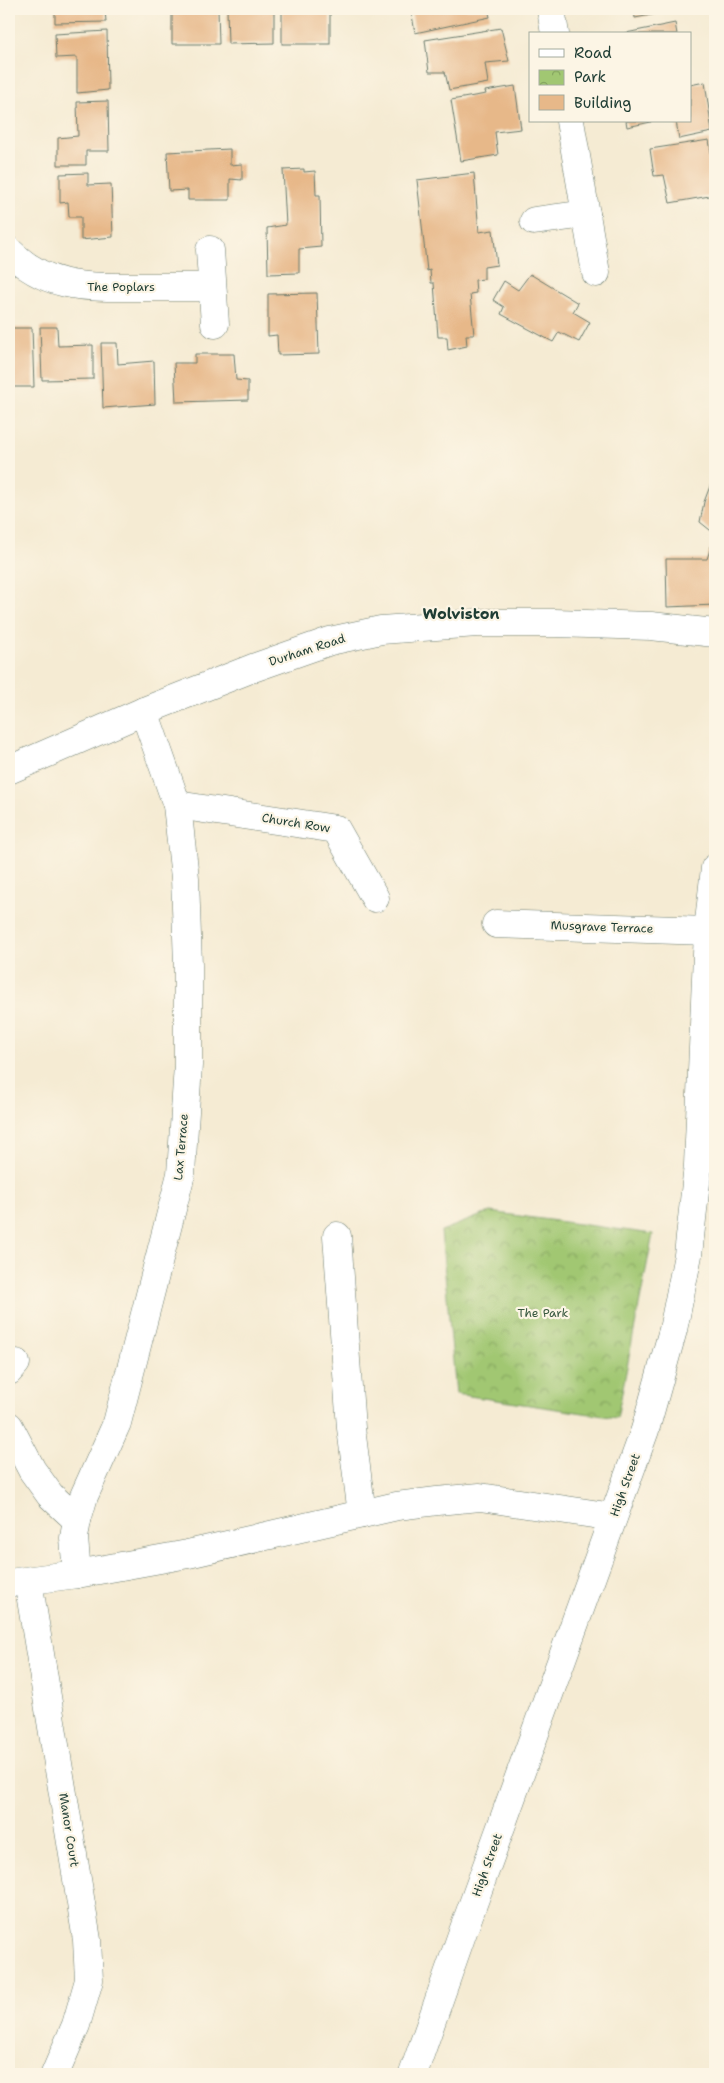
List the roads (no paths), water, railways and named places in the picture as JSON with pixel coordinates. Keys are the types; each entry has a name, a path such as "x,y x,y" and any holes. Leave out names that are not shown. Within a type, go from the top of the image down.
{"street":[{"path":"551,9 555,32"},
{"path":"570,122 596,273"},
{"path":"534,221 586,214"},
{"path":"210,250 214,324"},
{"name":"The Poplars","path":"9,251 17,259 48,278 82,287 212,287"},
{"name":"Durham Road","path":"9,770 144,711 253,668 330,641 381,630 476,622 555,622 651,626 715,633"},
{"name":"Lax Terrace","path":"77,1574 74,1538 77,1520 84,1496 117,1423 181,1174 188,1065 188,965 185,878 177,805 144,711"},
{"name":"Church Row","path":"177,805 336,829 374,898"},
{"name":"High Street","path":"413,2074 645,1430 673,1330 688,1255 698,1165 708,931 715,868"},
{"name":"Musgrave Terrace","path":"496,924 708,931"},
{"path":"337,1236 351,1428 362,1514"},
{"path":"9,1426 32,1470 50,1495 77,1520"},
{"path":"18,1582 77,1574 188,1554 397,1506 480,1497 613,1518"},
{"name":"Manor Court","path":"18,1582 87,1940 89,1980 76,2025 55,2074"}],"district":[{"name":"Wolviston","path":"461,614"}],"park label":[{"name":"The Park","path":"543,1313"}]}
